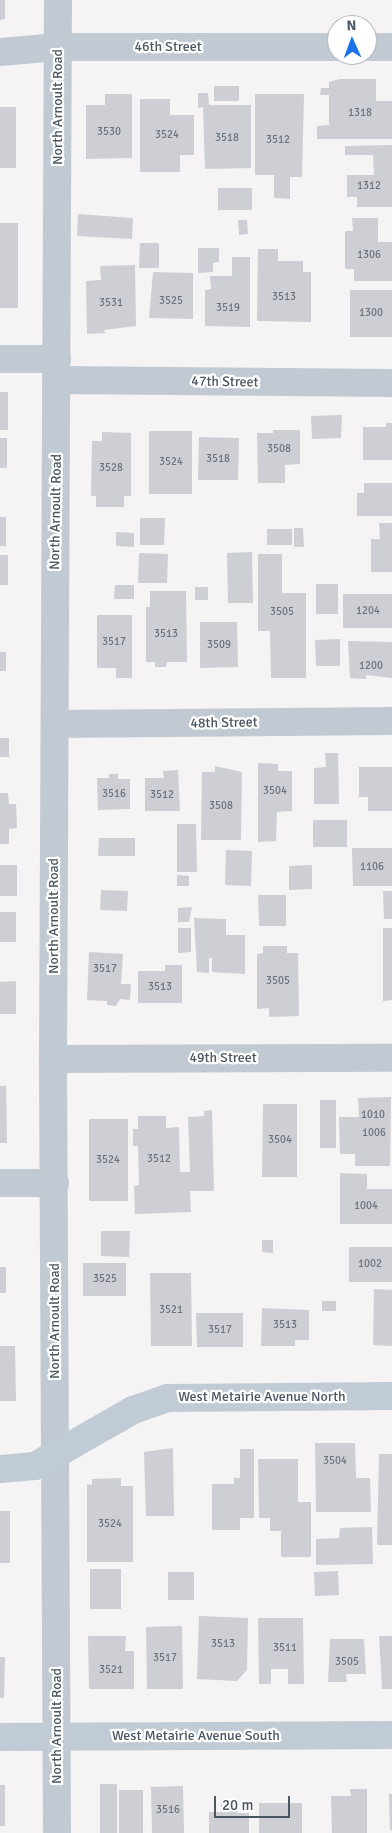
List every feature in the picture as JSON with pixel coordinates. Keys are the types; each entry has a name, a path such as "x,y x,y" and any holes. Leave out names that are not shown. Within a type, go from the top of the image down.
{"main road":[{"name":"West Metairie Avenue North","path":"0,1469 35,1466 133,1410 167,1398 392,1396"},
{"name":"West Metairie Avenue South","path":"0,1737 392,1735"}],"street":[{"name":"North Arnoult Road","path":"57,1833 54,1059 58,0"},
{"name":"46th Street","path":"0,52 58,47 327,48"},
{"path":"377,48 392,48"},
{"name":"47th Street","path":"0,359 58,370 392,383"},
{"name":"48th Street","path":"56,724 392,721"},
{"name":"49th Street","path":"54,1059 392,1058"},
{"path":"0,1183 55,1183"}],"building":[{"path":"0,0 5,0 5,19 0,20"},
{"path":"340,79 376,79 376,101 392,101 392,139 317,139 317,126 329,125 329,95 320,95 321,88 329,88 329,82"},
{"path":"214,86 239,86 239,101 214,101"},
{"path":"198,93 208,93 209,105 251,105 251,168 205,169 203,107 198,108"},
{"path":"105,94 132,94 132,158 86,159 86,105 105,105"},
{"path":"255,94 304,94 302,177 290,177 290,199 274,198 274,175 255,175"},
{"path":"140,99 170,99 170,115 194,115 194,155 180,155 180,172 140,172"},
{"path":"0,107 16,107 16,168 0,168"},
{"path":"392,145 392,207 357,207 357,197 347,197 347,175 374,175 373,155 345,155 345,146"},
{"path":"218,188 252,188 252,210 218,210"},
{"path":"78,214 133,218 132,239 77,236"},
{"path":"352,218 378,218 378,242 392,242 392,281 354,281 354,269 345,269 345,231 353,231"},
{"path":"238,220 247,220 248,234 239,235"},
{"path":"0,223 18,223 18,308 0,308"},
{"path":"140,243 159,243 159,268 139,268"},
{"path":"198,248 219,248 219,262 213,263 213,272 198,273"},
{"path":"258,249 278,249 278,261 303,261 303,272 311,272 311,322 257,321"},
{"path":"232,257 250,257 250,327 205,326 205,290 211,289 210,276 232,276"},
{"path":"135,265 136,326 104,330 105,333 87,334 86,281 101,280 100,266"},
{"path":"153,272 193,273 193,319 149,318"},
{"path":"350,290 392,290 392,337 350,337"},
{"path":"0,392 8,392 8,430 0,430"},
{"path":"342,415 341,438 312,439 311,416"},
{"path":"386,423 392,423 392,460 363,460 363,427 386,427"},
{"path":"273,430 300,430 300,464 285,465 285,483 258,483 257,433 273,433"},
{"path":"149,431 192,431 192,494 149,494"},
{"path":"102,432 131,433 131,496 124,496 124,507 96,507 96,496 91,496 92,441 102,441"},
{"path":"199,437 239,438 238,480 198,480"},
{"path":"0,438 7,438 7,468 0,468"},
{"path":"364,483 392,483 392,516 357,516 357,493 364,493"},
{"path":"0,517 6,517 6,546 0,546"},
{"path":"140,518 165,518 164,545 140,545"},
{"path":"379,523 392,523 392,572 371,572 371,539 380,539"},
{"path":"294,528 303,528 304,547 294,547"},
{"path":"267,529 292,529 292,545 267,545"},
{"path":"116,532 134,533 134,547 116,546"},
{"path":"252,552 253,603 228,603 227,553"},
{"path":"139,553 168,554 167,583 138,583"},
{"path":"258,554 282,554 282,593 306,593 306,678 271,678 270,631 258,631"},
{"path":"0,555 8,555 8,585 0,585"},
{"path":"316,584 338,584 338,614 316,614"},
{"path":"115,585 134,585 134,599 114,599"},
{"path":"195,587 208,587 208,600 195,600"},
{"path":"150,591 186,591 187,662 167,662 166,667 155,667 155,662 146,662 146,607 150,607"},
{"path":"343,594 392,594 392,628 343,628"},
{"path":"97,615 132,615 132,678 116,678 116,668 97,668"},
{"path":"200,622 237,622 238,667 200,668"},
{"path":"340,639 340,666 316,666 315,640"},
{"path":"348,641 392,642 392,678 366,675 366,679 350,678"},
{"path":"0,652 6,652 6,671 0,671"},
{"path":"0,738 9,738 9,757 0,757"},
{"path":"325,753 338,753 339,804 314,804 314,768 326,767"},
{"path":"258,763 278,764 278,771 292,771 292,811 277,812 276,841 258,842"},
{"path":"215,766 242,772 241,840 201,840 202,772 215,772"},
{"path":"359,767 392,767 392,811 368,811 368,797 359,797"},
{"path":"178,770 180,811 145,811 145,778 164,778 163,771"},
{"path":"109,774 118,774 118,779 130,779 130,809 98,810 97,778 109,778"},
{"path":"0,793 8,793 9,804 16,804 17,828 9,829 9,844 0,844"},
{"path":"313,820 347,820 347,847 313,847"},
{"path":"177,824 196,824 197,872 177,872"},
{"path":"99,838 135,838 135,856 98,856"},
{"path":"352,848 392,848 392,886 353,886"},
{"path":"226,850 252,851 251,886 225,885"},
{"path":"0,865 17,865 17,896 0,896"},
{"path":"312,865 312,889 289,890 289,866"},
{"path":"177,875 189,876 189,886 177,886"},
{"path":"101,890 128,891 127,911 100,910"},
{"path":"383,891 392,891 392,919 384,919"},
{"path":"258,895 286,895 286,926 259,926"},
{"path":"192,907 189,922 178,922 178,908"},
{"path":"0,912 16,912 16,942 0,942"},
{"path":"194,918 226,919 226,935 245,935 245,974 212,972 212,958 209,958 209,973 197,972"},
{"path":"178,928 191,928 191,952 178,953"},
{"path":"383,928 392,928 392,1000 383,1001"},
{"path":"263,946 287,946 287,953 298,953 299,1016 269,1017 269,1008 257,1009 257,954 263,953"},
{"path":"89,952 123,954 121,984 131,984 130,1000 120,999 116,1006 107,1005 107,1001 87,1000"},
{"path":"165,965 182,965 182,1003 138,1003 138,971 165,971"},
{"path":"16,981 16,1014 0,1014 0,982"},
{"path":"0,1086 6,1086 7,1143 0,1143"},
{"path":"391,1097 390,1166 355,1166 355,1154 340,1154 339,1117 359,1117 358,1098"},
{"path":"320,1100 336,1100 336,1148 320,1148"},
{"path":"263,1104 297,1104 297,1177 262,1177"},
{"path":"212,1110 214,1191 190,1191 191,1212 135,1214 134,1186 139,1185 138,1146 133,1146 133,1129 138,1129 138,1116 166,1116 166,1128 179,1127 180,1172 190,1172 188,1117 204,1116 204,1111"},
{"path":"89,1119 128,1119 128,1201 89,1201"},
{"path":"340,1173 367,1174 367,1189 392,1189 392,1224 340,1224"},
{"path":"101,1231 130,1231 129,1257 101,1256"},
{"path":"262,1240 273,1240 273,1253 262,1252"},
{"path":"349,1247 392,1247 392,1282 349,1282"},
{"path":"83,1263 126,1263 126,1296 83,1296"},
{"path":"0,1267 6,1267 6,1293 0,1293"},
{"path":"150,1273 191,1273 192,1346 151,1346"},
{"path":"374,1289 392,1290 392,1346 373,1345"},
{"path":"322,1301 336,1301 336,1311 322,1311"},
{"path":"262,1308 309,1310 309,1340 295,1340 295,1346 261,1346"},
{"path":"196,1313 243,1313 243,1347 197,1347"},
{"path":"0,1346 15,1346 16,1401 0,1401"},
{"path":"315,1443 355,1443 356,1478 370,1478 371,1512 316,1512"},
{"path":"173,1448 174,1516 146,1516 144,1452"},
{"path":"240,1449 254,1449 254,1518 240,1518 240,1530 212,1530 212,1484 234,1484 234,1478 240,1478"},
{"path":"379,1454 392,1454 392,1545 377,1545"},
{"path":"258,1459 298,1459 298,1502 311,1502 311,1557 281,1557 281,1531 270,1531 270,1518 259,1518"},
{"path":"121,1478 121,1486 133,1486 133,1562 87,1562 87,1484 92,1485 92,1479"},
{"path":"0,1511 10,1511 10,1563 0,1563"},
{"path":"372,1527 373,1564 316,1565 316,1539 339,1538 340,1528"},
{"path":"90,1569 121,1569 121,1609 90,1609"},
{"path":"338,1571 339,1595 315,1596 314,1572"},
{"path":"168,1572 194,1572 194,1600 168,1600"},
{"path":"199,1616 248,1618 247,1670 237,1681 197,1679"},
{"path":"258,1618 303,1618 304,1684 288,1684 288,1669 271,1669 271,1684 259,1684"},
{"path":"182,1626 183,1689 147,1689 146,1627"},
{"path":"88,1636 126,1636 125,1651 134,1651 134,1689 89,1689"},
{"path":"379,1636 392,1636 392,1689 382,1689"},
{"path":"330,1639 364,1639 366,1674 346,1674 347,1682 328,1682"},
{"path":"0,1657 5,1657 4,1698 0,1698"},
{"path":"100,1784 117,1784 117,1833 100,1833"},
{"path":"0,1785 5,1785 5,1826 0,1826"},
{"path":"183,1786 184,1833 152,1833 151,1787"},
{"path":"350,1789 367,1789 367,1833 332,1833 331,1796 351,1796"},
{"path":"119,1790 143,1790 143,1833 119,1833"},
{"path":"389,1794 392,1794 392,1830 390,1830"},
{"path":"237,1802 237,1813 249,1813 249,1833 209,1833 209,1812 222,1812 221,1803"},
{"path":"259,1803 302,1803 302,1833 259,1833"}]}
